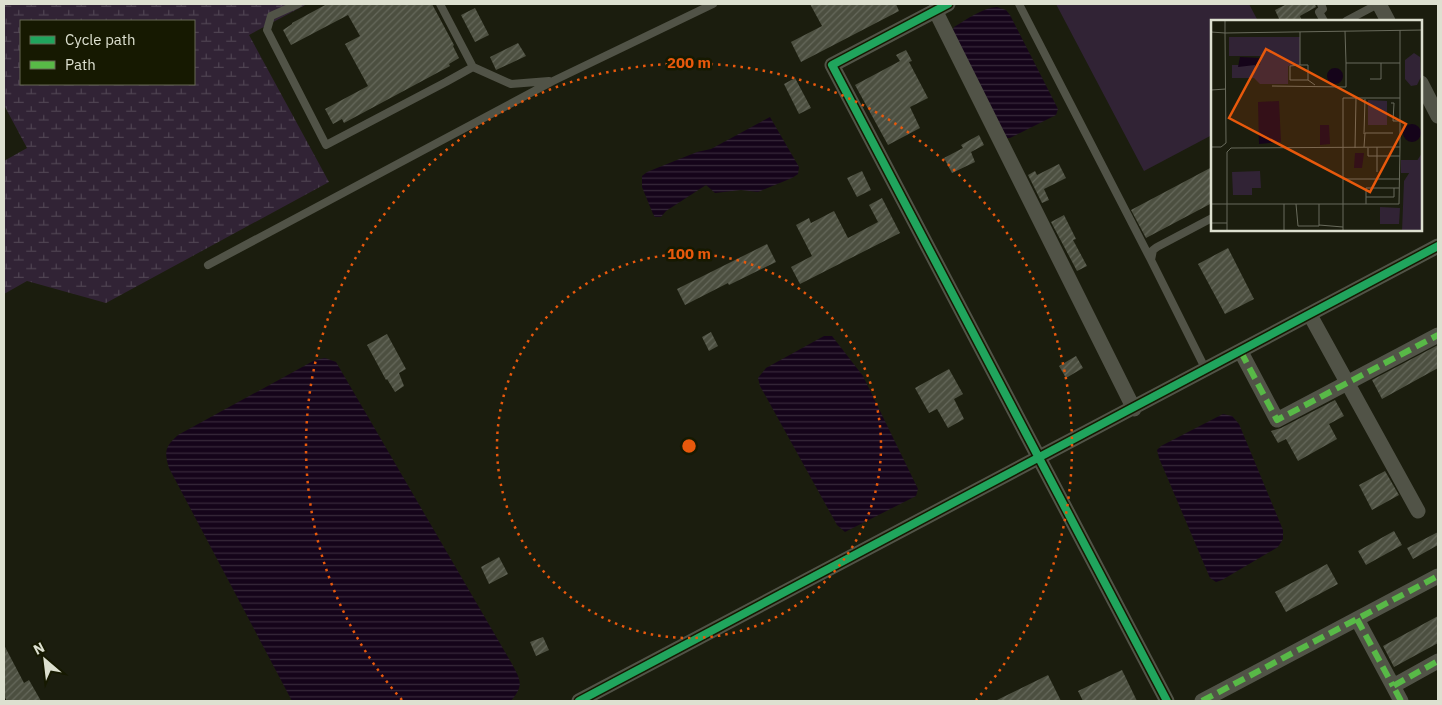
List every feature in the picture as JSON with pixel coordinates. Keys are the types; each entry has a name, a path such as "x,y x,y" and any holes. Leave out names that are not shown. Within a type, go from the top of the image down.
{"street":[{"path":"1378,4 1387,20"},
{"path":"1134,409 942,7 832,64 1167,701"},
{"path":"1422,85 1438,116"},
{"path":"579,701 1040,459 1438,246"},
{"path":"1310,315 1418,511"},
{"path":"1241,352 1277,420 1438,334"},
{"path":"1202,701 1438,576"},
{"path":"1357,619 1401,701"},
{"path":"1392,686 1438,661"}],"lane":[{"path":"298,4 272,16 267,30 326,145 473,66"},
{"path":"440,4 473,66 511,84 553,81"},
{"path":"208,265 553,81 713,4"},
{"path":"1019,4 1206,370"},
{"path":"1321,4 1323,9 1319,12 1323,20"},
{"path":"1348,20 1378,4"},
{"path":"1151,260 1153,250 1157,247 1211,219"}],"green space":[{"path":"4,4 307,4 249,35 329,182 106,303 27,281 4,294 4,161 27,148 4,105"},
{"path":"1056,4 1249,4 1257,20 1211,20 1211,136 1144,171"}],"shaded area":[{"path":"997,7 1006,10 1010,15 1058,109 1056,115 1010,138 1007,138 952,32 954,27 974,15"},
{"path":"770,117 799,167 798,174 758,192 741,190 715,193 706,185 666,211 661,217 655,217 642,187 642,176 647,172 697,152 711,149"},
{"path":"824,336 832,336 863,376 918,489 916,496 845,532 837,525 760,386 758,378 766,368"},
{"path":"325,358 336,362 512,664 520,683 518,691 511,701 292,701 169,468 166,453 170,443 178,435 315,360"},
{"path":"1223,414 1232,416 1239,424 1283,530 1283,539 1278,547 1216,582 1210,578 1157,450 1161,446"}],"building":[{"path":"327,4 432,4 459,58 449,64 450,66 344,123 342,119 333,124 325,109 368,86 345,44 360,36 348,15 291,45 283,30"},
{"path":"810,4 896,4 899,11 801,62 791,42 822,26"},
{"path":"1287,4 1315,4 1316,7 1300,16 1302,20 1280,20 1275,10"},
{"path":"475,8 489,35 475,42 461,15"},
{"path":"518,43 526,56 496,70 490,57"},
{"path":"906,50 912,61 909,62 928,98 910,107 920,128 888,145 855,85 900,61 896,55"},
{"path":"795,78 811,108 799,114 784,84"},
{"path":"979,135 984,145 971,152 975,162 952,173 944,158 963,148 961,145"},
{"path":"1059,164 1066,178 1044,189 1049,200 1042,203 1028,175 1035,171 1037,175"},
{"path":"1211,168 1211,204 1146,238 1131,210"},
{"path":"862,171 871,190 857,197 847,178"},
{"path":"882,198 900,233 800,284 791,267 812,256 796,225 809,218 811,223 834,211 848,238 878,222 869,205"},
{"path":"1064,215 1076,239 1073,240 1087,266 1077,271 1051,222"},
{"path":"767,244 776,262 729,285 728,283 685,305 677,289"},
{"path":"1228,248 1254,299 1225,314 1198,264"},
{"path":"711,332 718,346 709,351 702,337"},
{"path":"387,334 406,369 399,373 404,386 395,392 386,380 367,345"},
{"path":"1438,345 1438,368 1382,399 1372,380"},
{"path":"1076,356 1083,368 1066,378 1059,366"},
{"path":"949,369 963,394 954,399 964,419 948,428 937,409 929,413 915,388"},
{"path":"1335,400 1344,416 1329,424 1337,439 1298,461 1286,439 1278,443 1271,431 1281,428"},
{"path":"1385,471 1399,495 1372,510 1359,485"},
{"path":"1394,531 1402,545 1366,565 1358,551"},
{"path":"1438,532 1438,545 1413,559 1407,548"},
{"path":"499,557 508,574 489,584 481,567"},
{"path":"1327,564 1338,584 1286,612 1275,592"},
{"path":"1438,616 1438,643 1394,667 1383,646"},
{"path":"543,637 549,650 536,656 530,642"},
{"path":"4,645 24,683 29,680 41,701 7,701 4,696"},
{"path":"1122,670 1137,701 1083,701 1078,691"},
{"path":"1048,675 1061,701 995,701"}],"marked path":[{"path":"1241,352 1277,420 1438,335"},
{"path":"1202,701 1438,576"},
{"path":"1357,619 1393,686"},
{"path":"1401,701 1393,686 1438,661"}],"cycle path":[{"path":"948,4 832,65 1167,701"},
{"path":"579,701 1438,246"}]}
